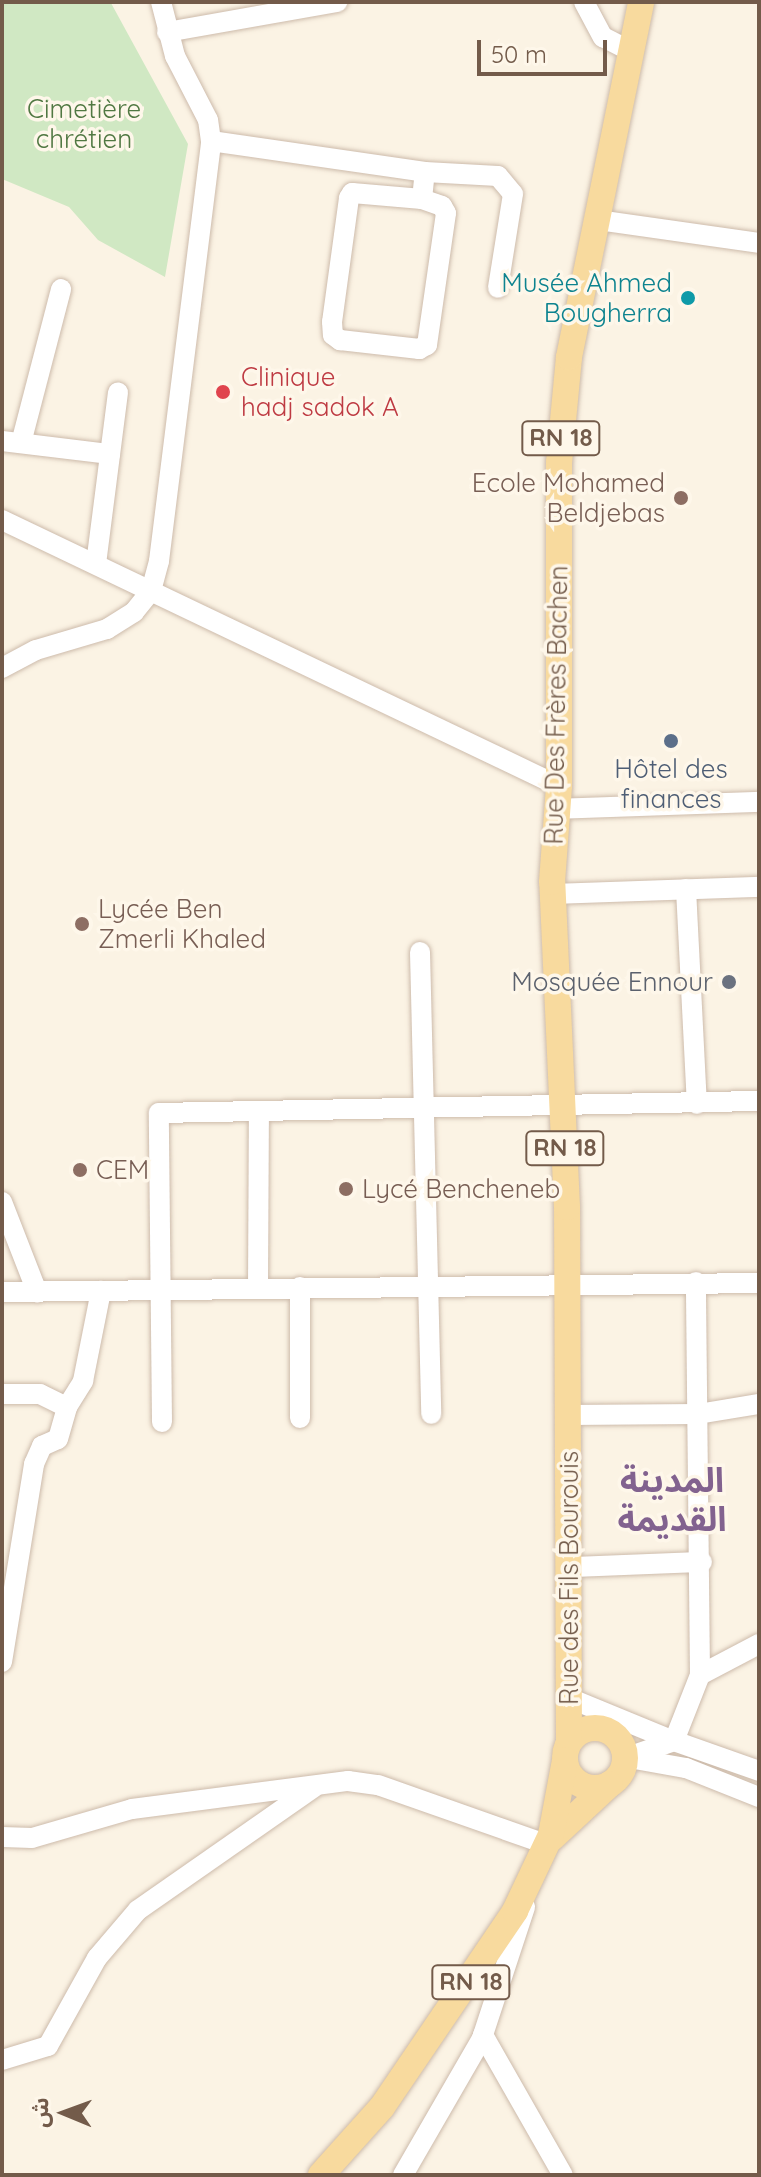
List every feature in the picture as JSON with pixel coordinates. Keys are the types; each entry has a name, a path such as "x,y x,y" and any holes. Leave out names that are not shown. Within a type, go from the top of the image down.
{"main road":[{"name":"Rue Des Frères Bachen","path":"568,1415 564,1109 555,894 563,404 641,2"},
{"name":"Rue des Fils Bourouis","path":"567,1751 571,1567 568,1415"},
{"path":"546,1844 610,1784 621,1773 625,1758 619,1739 603,1728 584,1729 567,1751 581,1784 610,1784"},
{"name":"RN 18","path":"321,2175 382,2107 473,1980 515,1911 546,1844 559,1805 567,1751"}],"street":[{"path":"2,668 36,650 107,629 134,612 151,591 211,141 208,120 167,32 161,2"},
{"path":"167,32 337,2"},
{"path":"584,2 603,37 631,51"},
{"path":"211,141 425,172 498,176 508,183 513,194 498,288"},
{"path":"422,199 425,172"},
{"path":"352,193 422,199 442,206 446,213 427,345 419,349 340,340 333,335 332,322 349,198 352,193"},
{"path":"598,220 759,243"},
{"path":"61,289 11,442 110,454"},
{"path":"96,564 118,392"},
{"path":"2,520 151,591 557,798 759,802"},
{"path":"555,894 759,887"},
{"path":"686,889 697,1104"},
{"path":"420,952 427,1108 431,1414"},
{"path":"162,1422 159,1113 564,1109 759,1101"},
{"path":"258,1288 259,1112"},
{"path":"2,1202 37,1292"},
{"path":"625,1758 674,1741 700,1675 702,1562 696,1282"},
{"path":"2,1292 759,1283"},
{"path":"300,1287 300,1418"},
{"path":"2,1662 34,1464 42,1446 58,1439 67,1407 83,1381 101,1291"},
{"path":"2,1394 40,1394 67,1407"},
{"path":"568,1415 698,1414 759,1404"},
{"path":"571,1567 702,1562"},
{"path":"700,1675 759,1644"},
{"path":"569,1698 674,1741 759,1771"},
{"path":"625,1758 686,1768 759,1797"},
{"path":"2,1837 32,1838 132,1809 348,1781 378,1785 546,1844 483,2035 403,2175"},
{"path":"2,2060 48,2046 97,1958 138,1910 315,1787"},
{"path":"483,2035 563,2175"}],"green space":[{"name":"Cimetière chrétien","path":"2,2 111,3 188,144 165,277 98,240 69,207 2,179"}],"place":[{"name":"Musée Ahmed Bougherra","path":"688,298"},
{"name":"Clinique hadj sadok A","path":"223,392"},
{"name":"Ecole Mohamed Beldjebas","path":"681,498"},
{"name":"Hôtel des finances","path":"671,741"},
{"name":"Lycée Ben Zmerli Khaled","path":"82,924"},
{"name":"Mosquée Ennour","path":"729,982"},
{"name":"CEM","path":"80,1170"},
{"name":"Lycé Bencheneb","path":"346,1189"}],"district":[{"name":"المدينة القديمة","path":"672,1498"}]}
